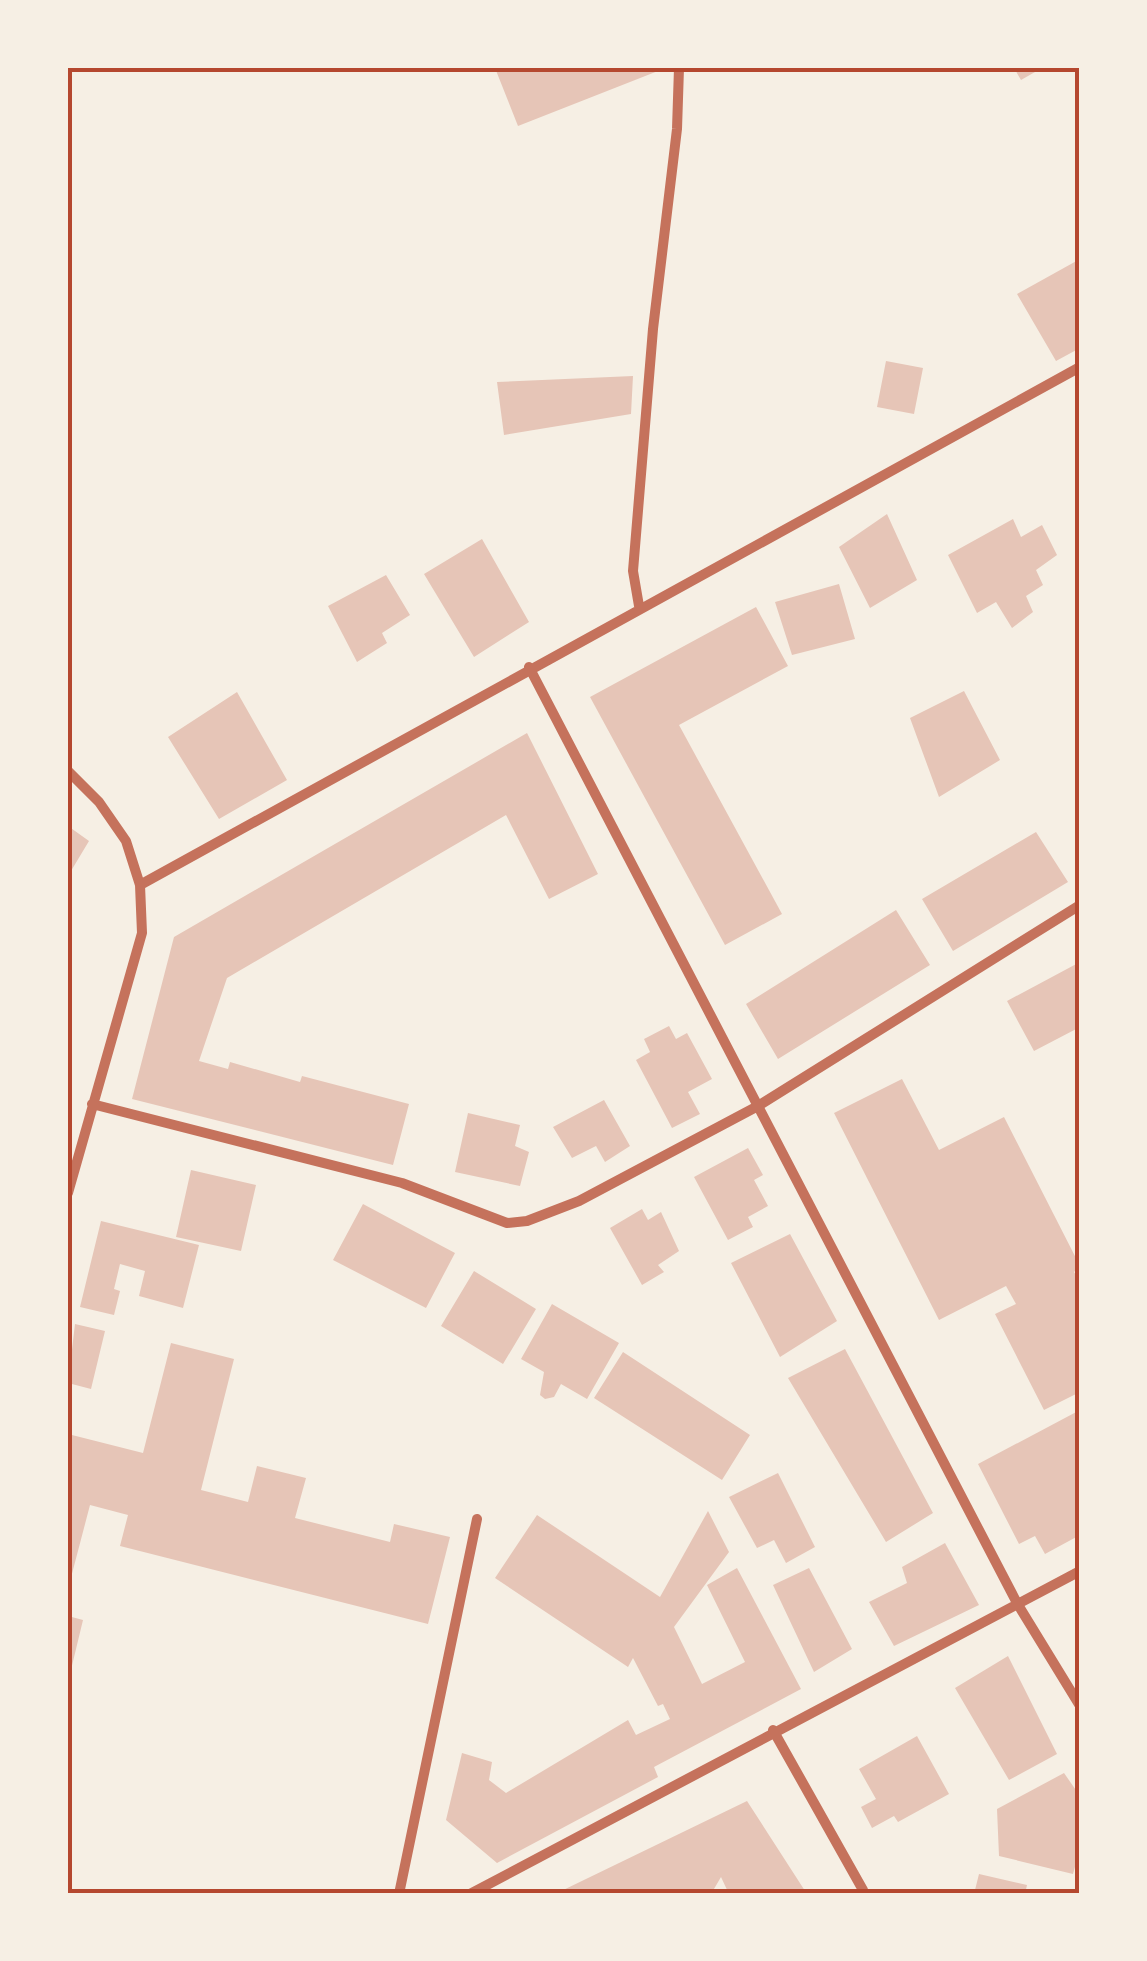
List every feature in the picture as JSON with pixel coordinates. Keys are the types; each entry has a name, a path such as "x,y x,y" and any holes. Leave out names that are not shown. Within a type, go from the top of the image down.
{"street":[{"path":"639,606 633,571 653,329 677,130 679,68"},
{"path":"140,886 639,606 1080,366"},
{"path":"529,667 1017,1603 1080,1706"},
{"path":"68,770 99,802 126,841 140,886 142,933 68,1193"},
{"path":"92,1104 402,1183 507,1223 528,1222 579,1202 758,1106 1080,906"},
{"path":"399,1894 478,1519"},
{"path":"470,1894 773,1730 1080,1571"},
{"path":"773,1730 863,1890"}],"building":[{"path":"495,68 657,68 658,71 518,126"},
{"path":"1014,68 1042,68 1021,80"},
{"path":"1080,259 1080,348 1056,361 1017,294"},
{"path":"886,361 923,368 914,414 877,407"},
{"path":"633,376 631,414 504,435 497,382"},
{"path":"887,514 917,580 870,608 839,547"},
{"path":"1013,519 1021,537 1042,525 1057,555 1036,570 1043,585 1026,596 1033,612 1012,628 996,602 977,613 948,555"},
{"path":"482,539 529,622 474,657 424,574"},
{"path":"386,575 410,615 382,633 387,643 357,662 328,606"},
{"path":"839,584 855,639 792,655 775,602"},
{"path":"756,607 788,666 679,725 782,914 725,945 590,697"},
{"path":"964,691 1000,760 939,797 910,718"},
{"path":"237,692 287,780 219,819 168,737"},
{"path":"527,733 598,874 549,899 506,815 227,978 199,1061 228,1069 230,1062 300,1082 302,1076 409,1104 393,1165 132,1099 174,937"},
{"path":"68,826 89,841 68,876"},
{"path":"1036,832 1068,882 953,951 922,899"},
{"path":"896,910 930,965 778,1059 746,1004"},
{"path":"1080,962 1080,1027 1034,1051 1007,1001"},
{"path":"669,1026 676,1039 687,1033 712,1079 688,1092 700,1114 672,1128 636,1060 650,1052 644,1039"},
{"path":"902,1079 939,1150 1004,1117 1080,1266 1074,1272 1080,1282 1080,1392 1044,1410 995,1314 1016,1304 1006,1286 939,1320 834,1113"},
{"path":"604,1100 630,1146 605,1162 596,1146 572,1158 553,1127"},
{"path":"468,1113 520,1125 515,1146 529,1152 520,1186 455,1172"},
{"path":"748,1148 763,1175 754,1180 768,1206 748,1217 753,1227 728,1240 694,1177"},
{"path":"191,1170 256,1185 241,1251 176,1237"},
{"path":"363,1204 455,1253 426,1308 333,1260"},
{"path":"642,1209 648,1220 661,1212 679,1251 658,1265 664,1272 642,1285 610,1228"},
{"path":"101,1221 199,1245 183,1308 139,1296 145,1271 120,1264 114,1289 120,1291 114,1315 80,1307"},
{"path":"790,1234 837,1321 780,1357 731,1263"},
{"path":"474,1271 536,1309 503,1364 441,1326"},
{"path":"552,1304 619,1343 587,1399 561,1384 554,1397 545,1399 540,1395 544,1372 521,1359"},
{"path":"75,1324 105,1331 91,1389 68,1383"},
{"path":"171,1343 234,1359 201,1490 248,1502 257,1466 306,1478 295,1518 390,1542 394,1524 450,1537 428,1624 120,1546 128,1515 90,1505 68,1589 68,1434 143,1453"},
{"path":"845,1349 933,1513 886,1542 788,1378"},
{"path":"623,1352 750,1435 722,1480 594,1398"},
{"path":"1080,1410 1080,1535 1045,1554 1035,1536 1019,1544 978,1464"},
{"path":"778,1473 815,1547 786,1563 774,1540 757,1548 729,1497"},
{"path":"708,1511 729,1552 674,1627 702,1684 745,1662 707,1585 737,1568 801,1689 654,1767 658,1777 497,1863 446,1820 462,1753 492,1762 489,1780 506,1793 628,1720 636,1735 670,1719 663,1704 658,1706 633,1658 628,1667 495,1578 537,1515 660,1597"},
{"path":"945,1543 979,1605 894,1646 869,1602 907,1583 902,1567"},
{"path":"809,1568 852,1649 814,1672 773,1585"},
{"path":"68,1616 83,1620 69,1678 68,1678"},
{"path":"1008,1656 1057,1754 1009,1780 955,1688"},
{"path":"917,1736 949,1794 898,1822 894,1816 872,1828 861,1807 876,1799 859,1769"},
{"path":"1064,1773 1080,1796 1080,1849 1073,1874 999,1856 997,1809"},
{"path":"747,1801 807,1894 729,1894 721,1877 711,1894 555,1894"},
{"path":"979,1874 1027,1885 1025,1894 974,1894"}]}
